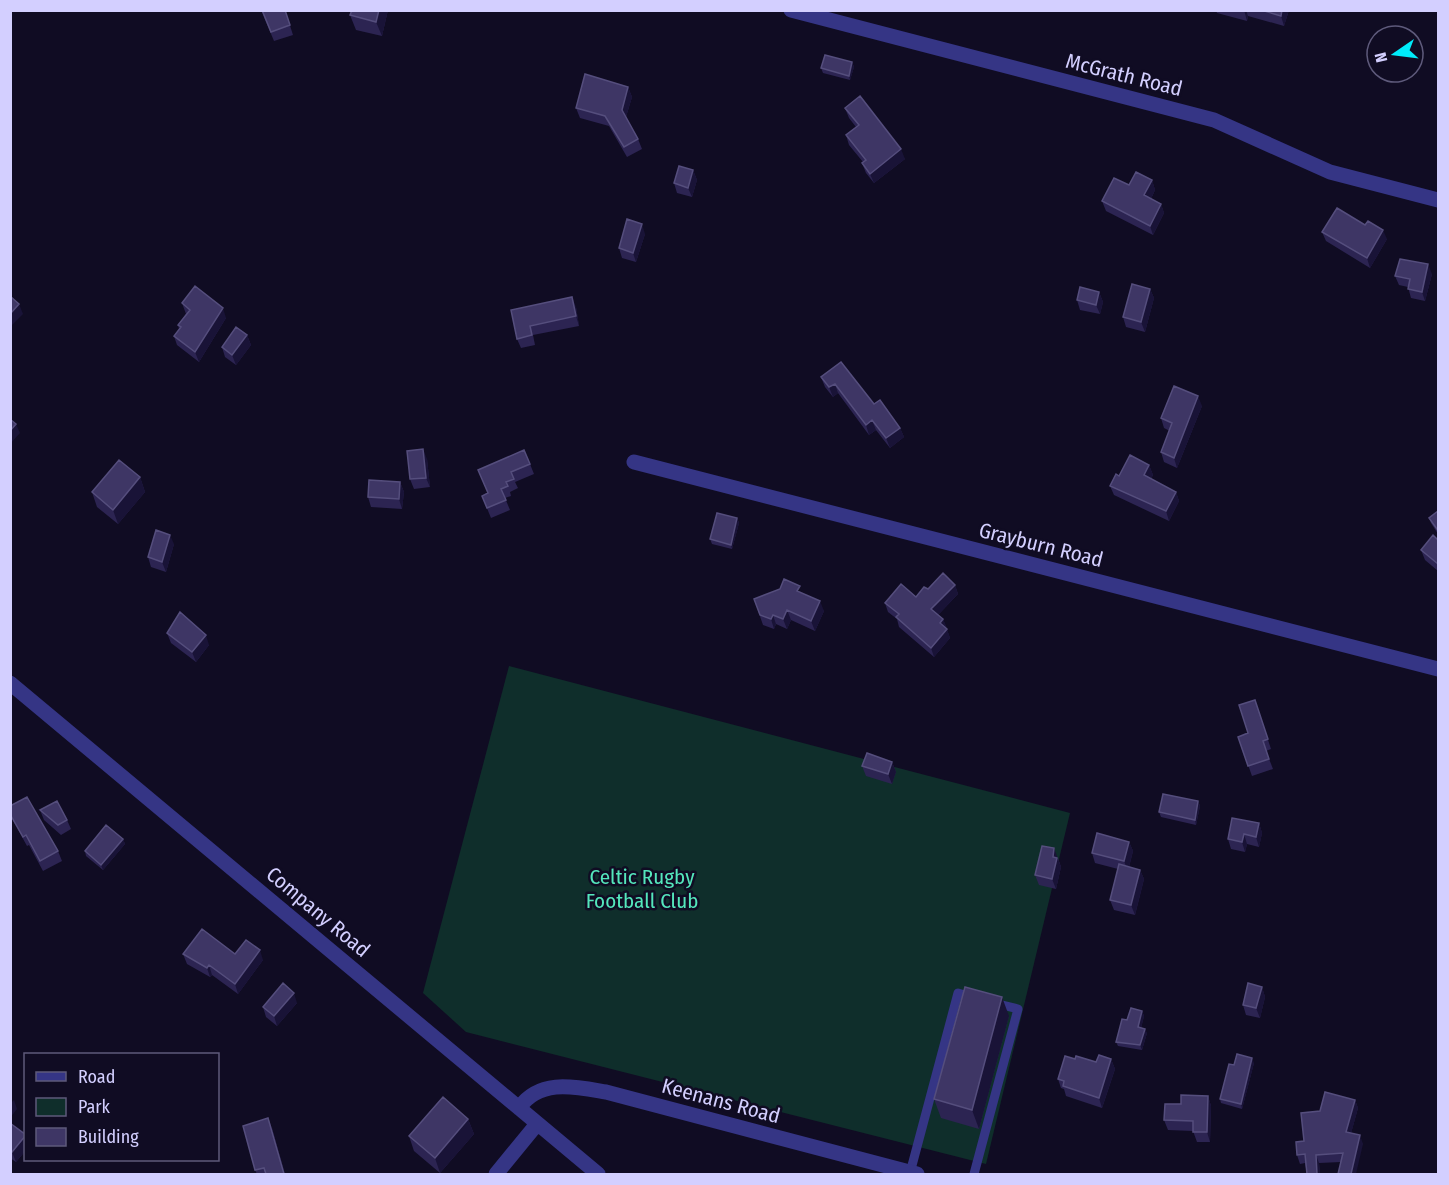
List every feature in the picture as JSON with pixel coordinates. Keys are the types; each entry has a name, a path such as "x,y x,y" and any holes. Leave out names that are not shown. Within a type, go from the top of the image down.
{"street":[{"name":"McGrath Road","path":"791,10 1214,120 1330,172 1438,200"},
{"name":"Grayburn Road","path":"634,462 1438,669"},
{"name":"Company Road","path":"10,683 598,1174"},
{"name":"Keenans Road","path":"519,1108 525,1100 542,1090 564,1086 606,1092 914,1174"},
{"path":"496,1174 537,1124"}],"lane":[{"path":"914,1174 958,993 978,998"},
{"path":"974,1174 1018,1009 988,1001"}],"green space":[{"name":"Celtic Rugby Football Club","path":"509,666 1070,813 986,1164 466,1032 423,993"}],"building":[{"path":"262,10 285,10 290,25 271,32"},
{"path":"352,10 379,10 376,22 350,15"},
{"path":"1261,10 1282,10 1281,16"},
{"path":"825,55 852,62 849,76 821,68"},
{"path":"585,74 628,87 622,110 638,139 624,147 605,116 576,108"},
{"path":"860,96 901,149 870,174 862,163 866,160 846,135 859,125 845,108"},
{"path":"679,166 693,170 688,188 674,183"},
{"path":"1136,172 1152,180 1144,195 1161,204 1150,226 1102,201 1114,178 1129,185"},
{"path":"1337,208 1365,225 1368,221 1383,230 1367,258 1322,232"},
{"path":"627,219 642,224 633,253 619,248"},
{"path":"1400,259 1428,264 1422,292 1408,289 1410,279 1395,276"},
{"path":"1132,284 1150,289 1141,322 1123,317"},
{"path":"195,286 223,308 195,352 174,336 181,327 178,325 190,310 182,303"},
{"path":"1080,287 1099,292 1096,305 1077,300"},
{"path":"10,296 19,304 10,314"},
{"path":"572,297 576,316 530,326 532,335 517,339 511,310"},
{"path":"236,327 247,335 232,355 222,347"},
{"path":"841,362 874,404 880,400 900,428 886,438 872,420 866,425 835,384 829,387 821,377"},
{"path":"1174,386 1198,396 1174,458 1161,452 1172,423 1161,418"},
{"path":"10,419 16,424 10,431"},
{"path":"423,449 426,478 410,479 407,451"},
{"path":"524,450 530,464 511,472 514,479 506,482 508,486 501,489 506,500 487,508 482,496 488,493 478,470"},
{"path":"1130,455 1149,465 1144,475 1176,492 1166,511 1110,486 1116,474 1119,476"},
{"path":"119,460 140,477 113,510 92,492"},
{"path":"369,480 400,482 399,499 368,497"},
{"path":"1438,511 1438,528 1437,529 1429,518"},
{"path":"717,513 737,518 731,545 710,539"},
{"path":"156,530 170,535 162,562 148,557"},
{"path":"1433,535 1438,540 1438,564 1421,550"},
{"path":"943,573 955,585 931,609 943,619 940,623 947,629 931,648 896,617 899,614 885,603 901,584 916,597 924,587 928,589"},
{"path":"784,579 800,586 797,591 820,601 811,621 787,610 783,619 773,615 771,619 760,615 754,599 780,589"},
{"path":"180,612 206,635 192,652 167,633"},
{"path":"1255,700 1268,739 1263,741 1269,759 1248,766 1238,737 1248,733 1239,705"},
{"path":"867,753 892,762 888,774 862,766"},
{"path":"1163,794 1198,801 1195,820 1159,812"},
{"path":"27,797 58,851 40,861 26,835 23,837 10,814 10,806"},
{"path":"57,801 67,820 58,825 40,810"},
{"path":"1232,818 1259,823 1256,837 1244,834 1242,842 1228,839"},
{"path":"106,825 123,839 101,865 85,851"},
{"path":"1097,833 1129,842 1124,861 1092,853"},
{"path":"1042,846 1054,848 1053,857 1057,858 1052,879 1035,875"},
{"path":"1119,864 1140,870 1131,905 1110,900"},
{"path":"202,929 235,954 246,940 260,950 235,984 209,965 207,968 183,954"},
{"path":"283,983 294,993 274,1016 263,1007"},
{"path":"1248,983 1262,987 1256,1008 1243,1005"},
{"path":"965,987 1002,997 972,1110 934,1099"},
{"path":"1131,1008 1142,1011 1138,1027 1145,1029 1140,1045 1116,1042 1122,1019 1127,1020"},
{"path":"1237,1054 1252,1058 1241,1104 1220,1099 1229,1064 1234,1065"},
{"path":"1099,1055 1111,1059 1099,1098 1063,1086 1064,1081 1058,1079 1065,1056 1075,1059 1076,1056 1096,1062"},
{"path":"1325,1092 1355,1100 1346,1132 1360,1135 1351,1174 1338,1174 1343,1153 1316,1155 1317,1174 1307,1174 1305,1154 1297,1155 1296,1142 1304,1141 1301,1113 1320,1111"},
{"path":"1181,1095 1208,1096 1207,1132 1193,1132 1193,1121 1164,1120 1165,1104 1181,1104"},
{"path":"443,1097 468,1119 435,1158 409,1136"},
{"path":"268,1118 284,1174 266,1174 264,1168 255,1170 243,1126"},
{"path":"10,1123 24,1134 24,1137 12,1152 10,1151"}]}
